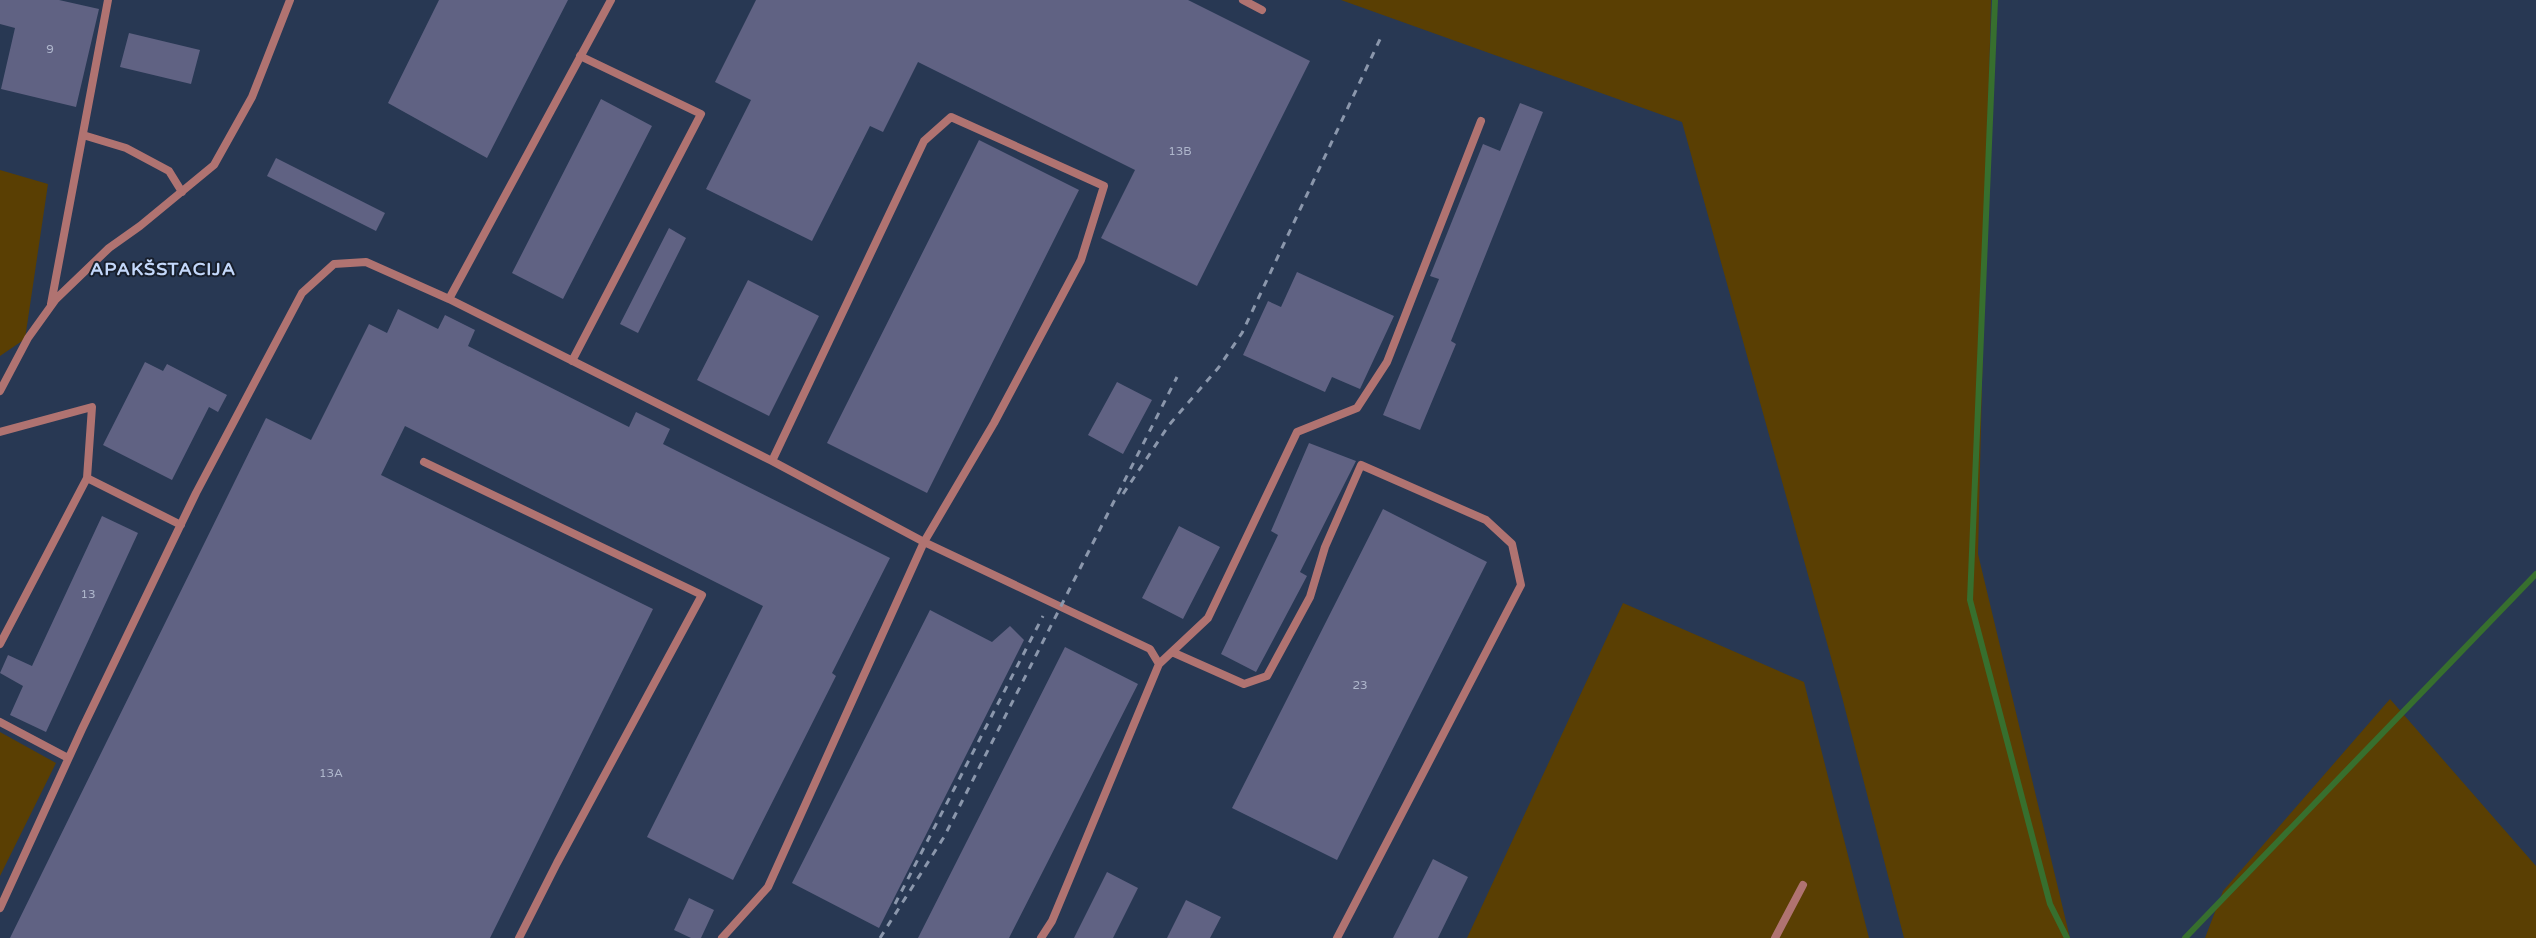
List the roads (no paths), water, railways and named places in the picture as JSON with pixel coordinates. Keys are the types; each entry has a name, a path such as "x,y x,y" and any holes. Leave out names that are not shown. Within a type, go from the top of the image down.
{"lane":[{"path":"51,306 108,0"},
{"path":"0,391 28,338 51,306 109,248 182,192 214,165 248,104 290,0"},
{"path":"449,299 611,0"},
{"path":"1243,0 1262,10"},
{"path":"572,361 701,114 580,56"},
{"path":"722,938 768,887 924,542 994,423 1081,260 1104,186 950,117 924,140 772,461"},
{"path":"1041,938 1052,921 1159,664 1208,618 1297,432 1357,408 1386,362 1481,121"},
{"path":"83,135 126,148 169,171 182,192"},
{"path":"0,908 68,758 181,525 302,293 334,264 366,262 449,299 772,461 924,542 1150,649 1159,664"},
{"path":"0,432 92,407 87,478 0,644"},
{"path":"424,462 702,595 557,863 520,938"},
{"path":"1172,652 1244,684 1267,676 1310,597 1325,548 1361,465 1486,520 1512,544 1521,585 1337,938"},
{"path":"87,478 181,525"},
{"path":"0,722 68,758"},
{"path":"1776,938 1803,885"}],"waterway":[{"path":"1995,0 1970,600 2050,904 2067,938"},
{"path":"2185,938 2536,574"}],"railway":[{"path":"1123,494 1169,425 1219,367 1242,333 1382,35"},
{"path":"880,938 944,837 1177,377"},
{"path":"895,904 1043,616"}],"district":[{"name":"APAKŠSTACIJA","path":"163,269"}]}
